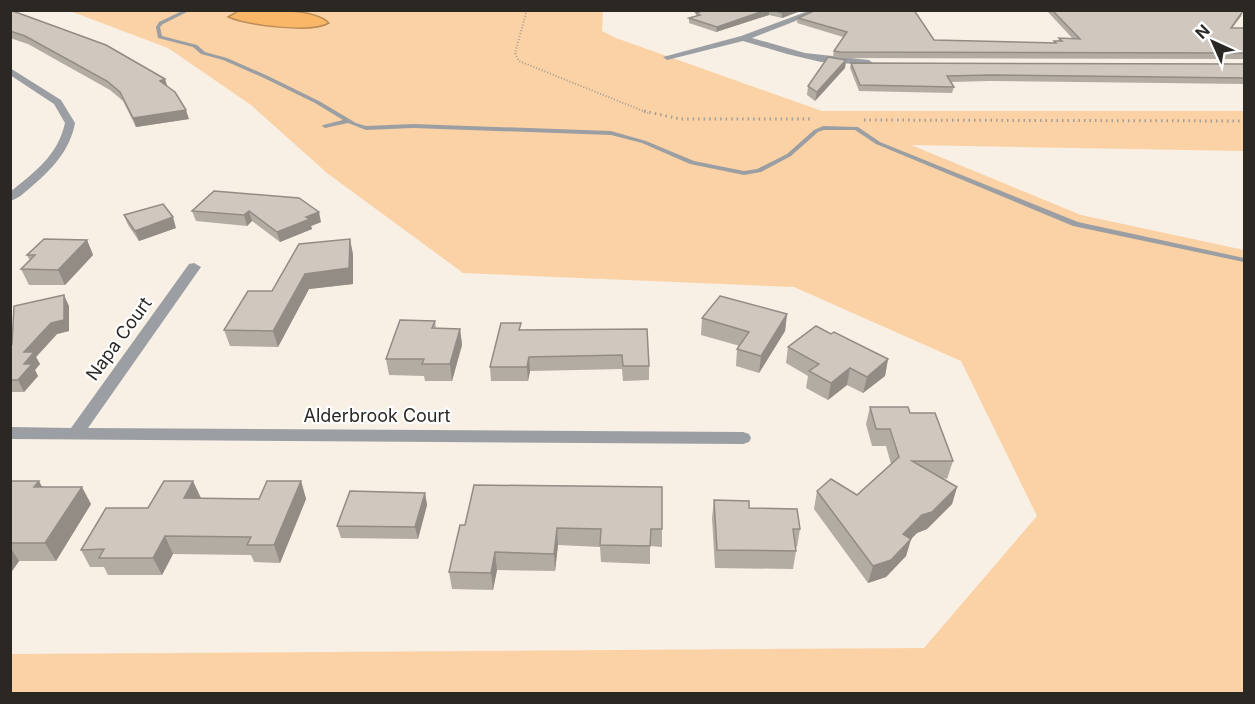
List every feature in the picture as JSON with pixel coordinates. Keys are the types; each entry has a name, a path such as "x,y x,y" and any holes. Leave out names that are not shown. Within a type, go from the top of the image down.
{"street":[{"path":"667,57 744,38 820,10"},
{"path":"744,38 816,59 839,63 875,63"},
{"path":"10,71 58,102 70,123 59,154 10,198"},
{"name":"Napa Court","path":"76,434 194,267"},
{"name":"Alderbrook Court","path":"10,433 743,438"}],"lane":[{"path":"189,10 161,23 158,27 160,37 195,46 203,53 225,59 266,77 366,128 413,126 611,133 644,142 692,163 744,173 759,171 789,155 816,131 833,127 851,127 860,130 878,143 1076,224 1245,260"},
{"path":"325,126 349,121"}],"path":[{"path":"527,10 515,53 519,61 643,112 680,119 821,119"},
{"path":"857,120 1245,121"}],"shaded area":[{"path":"70,11 238,11 232,13 244,23 300,29 322,27 315,16 296,11 603,11 602,31 616,38 822,111 1244,111 1244,151 911,145 1081,215 1244,250 1244,693 11,694 10,654 924,648 1037,516 961,361 794,287 463,273 327,173 251,105 168,48"},
{"path":"238,11 299,12 312,14 329,23 309,28 294,28 263,25 228,17"}],"building":[{"path":"10,10 106,45 165,79 160,81 175,92 186,110 133,118 120,92 107,81 25,36 10,31"},
{"path":"705,10 766,10 717,27 689,18 700,15 696,13"},
{"path":"773,10 790,10 782,13"},
{"path":"816,10 914,10 934,40 1056,43 1054,41 1062,41 1059,38 1080,39 1052,10 1243,11 1231,28 1245,28 1245,53 840,52 834,51 847,32 798,18"},
{"path":"828,57 846,60 817,92 808,86"},
{"path":"851,63 1245,64 1245,78 990,75 947,76 954,87 860,85"},
{"path":"214,191 299,198 319,212 306,217 310,219 277,232 249,211 244,215 192,211"},
{"path":"163,204 173,217 135,231 124,215"},
{"path":"44,239 87,240 58,270 21,269 35,255 27,255"},
{"path":"350,239 349,268 305,274 273,331 224,330 248,291 272,291 299,244"},
{"path":"64,295 64,320 51,323 24,352 34,352 24,364 32,364 18,380 10,380 10,344 12,344 14,306"},
{"path":"720,296 787,314 761,356 737,349 749,332 702,318"},
{"path":"400,320 435,321 432,328 460,329 450,364 422,364 424,359 386,359"},
{"path":"501,323 521,323 519,330 647,329 649,366 623,366 622,355 529,357 527,367 490,367"},
{"path":"816,326 831,334 834,332 888,359 867,377 850,368 831,383 809,371 819,364 788,347"},
{"path":"870,407 908,407 910,413 935,413 953,461 912,461 957,487 932,512 922,515 903,534 911,539 891,560 873,566 817,491 831,479 857,495 899,457 890,429 876,429"},
{"path":"10,481 39,481 34,487 82,487 45,543 10,543"},
{"path":"164,481 193,481 184,498 259,499 267,481 301,481 274,545 247,545 251,537 165,536 153,558 99,558 104,549 81,550 106,508 148,508"},
{"path":"474,485 662,487 662,529 651,529 650,546 600,545 601,529 557,528 554,554 495,552 491,573 449,572 460,525 465,525"},
{"path":"350,491 425,493 415,527 337,526"},
{"path":"714,500 749,501 749,508 797,509 800,529 793,529 796,551 717,550"}]}
